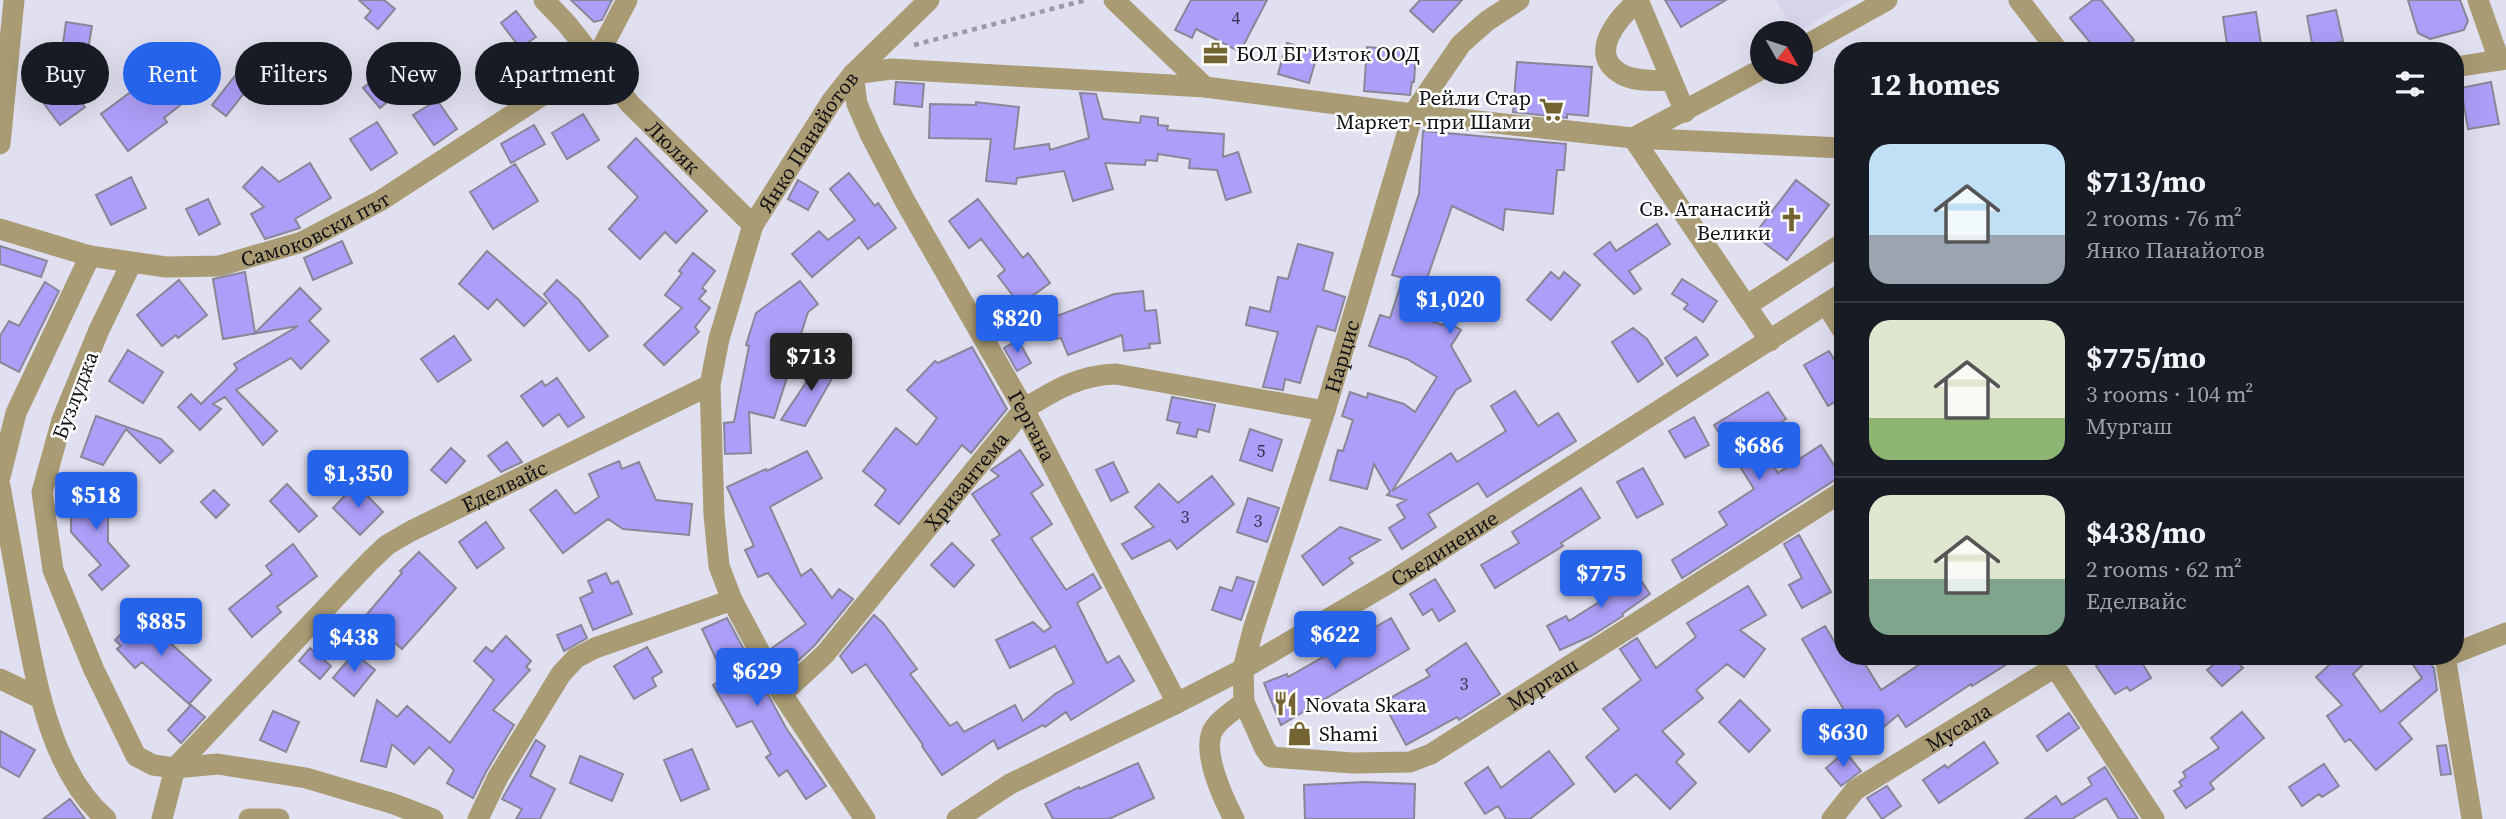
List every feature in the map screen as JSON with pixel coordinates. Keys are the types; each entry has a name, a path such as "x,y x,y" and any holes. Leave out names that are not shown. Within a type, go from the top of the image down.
{"street":[{"path":"0,144 14,0"},
{"name":"Люляк","path":"544,0 581,42"},
{"path":"606,42 627,0"},
{"path":"853,74 929,0"},
{"path":"1114,0 1205,87"},
{"name":"Нарцис","path":"1242,668 1325,411 1413,114 1461,44 1519,0"},
{"path":"1813,41 1887,0"},
{"path":"2464,66 2503,59 2478,0"},
{"path":"1671,81 1632,78 1620,74 1607,58 1608,36 1614,25 1638,1 1685,111"},
{"path":"2025,2 2052,42"},
{"name":"Янко Панайотов","path":"865,819 782,694 732,600 719,566 714,515 710,385 719,339 753,225 831,102 853,74 892,68 1205,87 1413,114 1633,138 1834,148"},
{"name":"Гергана","path":"853,74 857,104 871,136 906,203 1024,409 1177,703"},
{"path":"1750,76 1633,138 1770,341"},
{"name":"Самоковски път","path":"0,229 90,256 131,264 166,267 219,266 302,242 380,201 528,105"},
{"name":"Люляк","path":"631,105 753,225"},
{"path":"1746,306 1834,249"},
{"name":"Бузлуджа","path":"0,477 16,413 90,256"},
{"name":"Бузлуджа","path":"131,264 99,330 62,420 42,492 53,570 94,670 136,756 153,765 175,768"},
{"name":"Съединение","path":"957,819 1010,784 1177,703 1389,583 1834,299"},
{"name":"Хризантема","path":"782,694 825,654 1024,409 1059,388 1094,374 1116,374 1325,411"},
{"name":"Еделвайс","path":"175,768 387,545 710,385"},
{"path":"0,486 40,698 65,764 90,804 106,819"},
{"name":"Мургаш","path":"1244,702 1271,757 1353,763 1410,762 1430,754 1834,497"},
{"path":"478,819 498,777 561,674 576,658 595,648 732,600"},
{"path":"2464,650 2506,633"},
{"name":"Мусала","path":"1832,819 1856,790 2046,665"},
{"path":"2053,665 2154,819"},
{"path":"2449,665 2472,819"},
{"path":"1234,819 1210,757 1208,740 1215,727 1244,702 1242,668"},
{"path":"0,679 40,698"},
{"path":"162,819 175,768 218,764 306,778 394,804 433,819"},
{"path":"249,819 279,819"}],"path":[{"path":"912,45 1086,0"}],"shaded area":[{"path":"1775,0 1851,0 1813,23 1789,21"}],"building":[{"path":"359,0 384,0 395,9 378,29 365,18 371,11"},
{"path":"571,0 612,0 602,20 594,22"},
{"path":"1191,0 1267,0 1240,52 1196,29 1192,38 1175,30"},
{"path":"1420,0 1462,0 1433,32 1410,11"},
{"path":"1665,0 1726,0 1681,27"},
{"path":"2093,0 2101,0 2134,40 2090,42 2070,18"},
{"path":"2408,0 2460,0 2468,21 2464,30 2430,39 2418,33"},
{"path":"2336,10 2343,41 2312,42 2307,16"},
{"path":"516,11 536,37 529,42 515,42 501,23"},
{"path":"2256,12 2261,42 2227,42 2223,17"},
{"path":"66,22 92,26 89,42 63,42"},
{"path":"1287,43 1318,52 1309,83 1278,74"},
{"path":"1367,47 1416,51 1414,82 1410,95 1364,91"},
{"path":"1517,62 1592,67 1588,116 1567,114 1567,118 1513,112"},
{"path":"235,76 235,105 226,116 212,105 221,105 221,94"},
{"path":"896,82 924,84 922,107 894,104"},
{"path":"2491,82 2499,124 2468,129 2464,87"},
{"path":"1080,93 1096,94 1103,119 1140,123 1141,116 1158,118 1158,125 1168,126 1167,130 1224,134 1223,157 1238,152 1251,192 1226,200 1217,170 1189,168 1190,159 1158,154 1157,161 1146,160 1145,165 1105,163 1113,189 1073,201 1064,171 1017,178 1016,184 986,181 991,139 929,138 930,104 976,105 976,102 1019,107 1014,149 1049,144 1050,150 1089,138"},
{"path":"123,98 123,105 180,105 164,118 167,122 128,151 101,114"},
{"path":"45,105 84,105 85,107 60,125"},
{"path":"429,105 440,105 457,129 434,145 413,115"},
{"path":"583,114 599,140 567,159 552,133"},
{"path":"377,122 397,153 371,170 350,139"},
{"path":"534,125 545,144 511,163 501,144"},
{"path":"1423,131 1566,144 1564,170 1557,170 1553,214 1505,209 1503,230 1452,206 1414,316 1443,325 1445,320 1461,330 1451,346 1471,381 1456,390 1392,491 1451,453 1457,462 1506,431 1491,406 1515,391 1538,426 1558,413 1576,441 1487,497 1478,483 1428,514 1436,527 1402,549 1389,528 1405,518 1397,505 1406,500 1387,495 1390,492 1374,464 1367,489 1330,480 1338,450 1343,451 1353,420 1342,416 1350,392 1367,398 1368,393 1404,404 1415,412 1437,377 1407,359 1369,346 1380,315 1390,318 1403,278 1392,275 1419,194"},
{"path":"636,138 707,211 676,243 665,232 640,259 609,229 638,197 608,167"},
{"path":"310,163 331,198 295,219 300,228 265,239 251,214 264,207 243,187 262,167 279,182"},
{"path":"515,164 538,201 493,229 470,192"},
{"path":"849,173 875,206 878,203 896,228 868,249 859,237 812,277 792,254 819,231 828,240 855,220 830,189"},
{"path":"131,177 146,208 111,225 96,195"},
{"path":"798,180 818,192 808,210 788,199"},
{"name":"Св. Атанасий Велики","path":"1796,180 1829,205 1787,260 1754,235"},
{"path":"208,199 220,224 199,235 186,209"},
{"path":"978,199 1023,258 1028,253 1050,283 1020,305 998,276 1005,270 981,239 969,248 949,221"},
{"path":"1657,224 1670,244 1629,271 1641,289 1634,294 1594,254 1610,242 1616,251"},
{"path":"342,241 352,263 313,280 304,258"},
{"path":"1298,244 1333,253 1323,290 1345,297 1335,331 1317,326 1300,383 1285,379 1283,390 1263,387 1278,332 1246,325 1250,307 1270,312 1278,277 1288,279"},
{"path":"0,246 47,261 41,277 0,264"},
{"path":"487,251 547,303 524,326 497,299 488,309 459,284"},
{"path":"693,253 715,271 702,288 706,291 699,299 710,308 695,327 699,332 664,365 644,345 682,308 665,295"},
{"path":"245,272 255,333 300,288 321,309 309,321 329,341 301,369 291,358 236,390 277,431 263,445 225,397 213,404 221,409 200,430 178,407 191,394 201,404 237,369 234,364 298,326 223,339 213,279"},
{"path":"1551,272 1559,279 1564,272 1580,285 1551,320 1527,300"},
{"path":"1682,279 1717,301 1703,322 1684,309 1688,304 1672,294"},
{"path":"179,280 207,315 178,338 176,335 162,346 137,315"},
{"path":"557,280 579,300 608,336 589,351 544,294"},
{"path":"800,281 818,304 808,312 774,418 749,412 751,453 725,454 724,423 734,422 749,346 746,345 756,313"},
{"path":"45,282 59,291 19,372 0,362 0,336 9,321 19,326"},
{"path":"1143,291 1145,311 1156,310 1160,343 1149,344 1150,348 1124,351 1122,335 1068,355 1061,338 1056,339 1049,319 1114,294"},
{"path":"1633,328 1647,339 1663,364 1638,382 1612,342"},
{"path":"454,336 471,360 438,382 421,359"},
{"path":"1696,337 1708,355 1677,376 1665,358"},
{"path":"1018,340 1031,363 1017,371 1004,348"},
{"path":"972,347 1007,409 971,453 962,445 899,524 875,505 886,490 863,471 896,428 917,445 937,418 907,390 935,361 938,363"},
{"path":"128,350 163,372 143,403 109,381"},
{"path":"1829,351 1834,359 1834,403 1828,406 1804,365"},
{"path":"824,356 839,366 805,426 781,420"},
{"path":"557,378 584,417 568,427 559,414 543,426 521,396 542,381 545,386"},
{"path":"1768,392 1786,419 1756,438 1778,473 1821,445 1834,465 1834,480 1682,578 1672,560 1727,525 1719,512 1754,489 1714,425"},
{"path":"1172,397 1215,405 1209,432 1198,429 1196,437 1177,433 1180,423 1167,420"},
{"path":"96,416 161,439 173,451 160,463 126,429 103,465 81,457"},
{"path":"1694,417 1709,445 1685,458 1669,431"},
{"path":"1250,429 1282,440 1272,471 1240,460"},
{"path":"507,442 522,462 501,472 488,456"},
{"path":"451,448 465,461 446,483 431,470"},
{"path":"1020,450 1043,485 1031,493 1052,524 1031,538 1066,590 1093,574 1101,588 1077,603 1107,663 1119,656 1134,681 1071,720 1066,712 1045,727 1043,725 998,749 994,740 942,775 866,664 852,673 840,656 874,615 917,669 910,674 950,726 957,722 964,732 1015,705 1023,721 1055,694 1074,683 1055,646 1010,668 996,640 1033,622 1044,632 1051,627 992,540 1000,535 972,494 999,476 991,470"},
{"path":"807,451 822,478 770,507 801,576 811,569 832,598 839,589 853,599 815,645 790,668 781,665 772,648 806,624 768,573 758,577 745,550 754,546 727,487"},
{"path":"619,461 622,469 639,462 656,500 692,504 689,535 623,529 608,519 563,553 530,510 556,490 575,514 599,497 589,474"},
{"path":"1113,462 1128,492 1111,501 1096,470"},
{"path":"1643,468 1663,504 1637,518 1617,482"},
{"path":"1212,476 1234,504 1177,549 1170,540 1132,559 1122,544 1154,527 1135,507 1159,484 1178,503"},
{"path":"287,484 317,516 299,532 270,501"},
{"path":"356,484 383,512 360,535 333,508"},
{"path":"71,488 108,488 108,542 129,566 102,590 89,575 101,565 71,532"},
{"path":"1581,488 1600,518 1561,543 1563,546 1495,588 1481,565 1519,543 1512,532"},
{"path":"214,490 229,505 216,518 201,502"},
{"path":"1248,498 1279,508 1267,542 1237,532"},
{"path":"486,522 504,548 477,568 459,542"},
{"path":"1340,527 1380,540 1349,558 1353,563 1323,585 1302,556"},
{"path":"1799,535 1831,592 1802,608 1789,585 1802,578 1784,544"},
{"path":"952,543 974,565 954,587 931,565"},
{"path":"293,544 317,576 277,607 281,612 252,637 229,609 272,574 266,566"},
{"path":"419,552 456,588 402,649 387,636 384,640 362,620 402,573 400,571"},
{"path":"1630,564 1650,594 1622,614 1623,616 1591,636 1560,650 1547,626 1566,616 1569,621 1618,590 1610,578"},
{"path":"606,573 611,584 618,581 632,614 593,630 580,598 593,592 588,581"},
{"path":"1237,577 1254,582 1241,620 1212,610 1220,587 1232,591"},
{"path":"1435,579 1455,611 1439,621 1432,609 1423,615 1410,594"},
{"path":"1748,586 1766,615 1740,630 1765,649 1744,677 1727,664 1696,690 1703,698 1662,731 1684,754 1676,762 1696,783 1670,809 1636,774 1615,792 1586,757 1619,729 1603,709 1641,680 1620,649 1637,638 1656,668 1696,637 1687,623"},
{"path":"145,611 169,637 166,639 211,680 189,704 142,662 135,668 117,649 121,646 115,640"},
{"path":"727,618 786,728 826,786 806,799 787,770 779,776 766,757 771,754 752,721 737,727 713,685 725,678 702,629"},
{"path":"1391,618 1409,649 1281,725 1264,683 1287,674 1288,677"},
{"path":"581,625 587,638 564,651 557,635"},
{"path":"1825,626 1834,641 1834,665 1866,665 1881,690 1918,665 2006,665 1972,686 1971,684 1906,727 1898,715 1854,752 1829,723 1844,710 1802,639"},
{"path":"506,636 531,661 526,667 530,670 493,710 514,725 473,798 447,783 454,770 429,747 414,764 392,744 386,767 361,761 377,700 397,717 407,706 450,743 494,680 474,661 486,647 492,652"},
{"path":"1466,643 1500,694 1459,720 1457,717 1406,745 1383,702 1430,676 1426,670"},
{"path":"647,647 662,672 652,678 656,686 634,699 614,666"},
{"path":"310,648 331,666 320,679 299,661"},
{"path":"354,653 375,670 354,696 333,678"},
{"path":"2143,665 2151,678 2130,691 2127,687 2115,694 2096,666"},
{"path":"2213,665 2240,665 2243,668 2222,686 2207,670"},
{"path":"2329,665 2362,665 2353,674 2381,712 2422,678 2413,665 2432,665 2437,690 2399,723 2412,739 2376,770 2350,739 2345,742 2327,716 2342,705 2316,677"},
{"path":"1740,700 1770,730 1749,752 1719,722"},
{"path":"191,705 205,717 181,743 168,730"},
{"path":"273,711 299,722 286,752 260,740"},
{"path":"2242,712 2264,738 2210,783 2214,789 2186,808 2174,791 2182,786 2179,782 2186,777 2183,772 2219,748 2211,738"},
{"path":"2069,713 2079,728 2047,751 2037,736"},
{"path":"0,731 35,750 19,777 0,766"},
{"path":"536,740 545,746 530,776 555,789 540,819 516,819 522,809 502,799"},
{"path":"1984,742 1998,763 1939,803 1923,780 1945,765 1947,768"},
{"path":"2446,745 2451,774 2441,775 2437,746"},
{"path":"692,749 709,789 681,801 664,760"},
{"path":"1549,751 1574,784 1530,819 1506,819 1498,806 1485,814 1465,783 1488,767 1501,788"},
{"path":"1845,752 1861,771 1841,786 1826,768"},
{"path":"580,756 623,774 612,801 570,783"},
{"path":"1138,763 1154,798 1109,819 1053,819 1045,804"},
{"path":"2324,764 2339,786 2322,797 2319,794 2302,806 2289,787"},
{"path":"2105,767 2138,819 2119,819 2106,798 2072,819 2025,819 2056,796 2062,805 2092,785 2088,778"},
{"path":"1364,782 1415,784 1414,819 1305,819 1304,785"},
{"path":"1887,786 1901,806 1882,819 1867,798"},
{"path":"70,799 85,819 43,819"}],"place":[{"name":"БОЛ БГ Изток ООД","path":"1216,53"},
{"name":"Рейли Стар Маркет - при Шами","path":"1551,109"},
{"name":"Св. Атанасий Велики","path":"1791,220"},
{"name":"Novata Skara","path":"1285,704"},
{"name":"Shami","path":"1299,733"}]}
